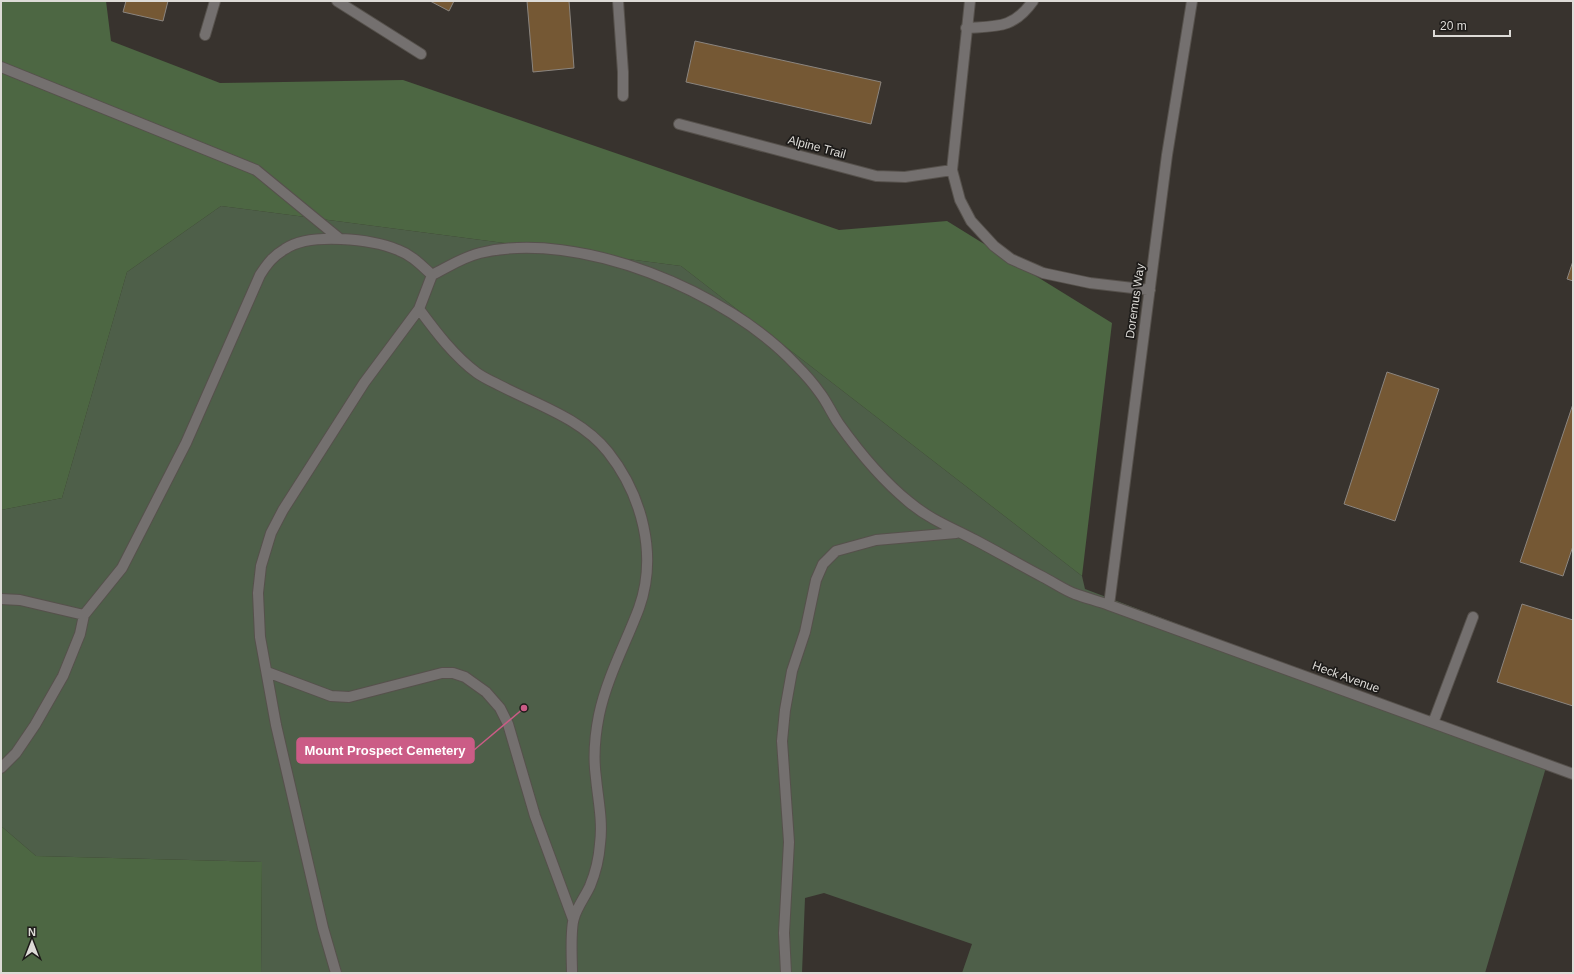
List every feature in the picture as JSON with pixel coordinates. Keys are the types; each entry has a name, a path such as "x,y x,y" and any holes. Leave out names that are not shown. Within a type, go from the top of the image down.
{"street":[{"path":"205,36 215,1"},
{"path":"337,1 421,54"},
{"path":"618,1 623,72 623,96"},
{"path":"970,1 952,170 960,200 971,221 994,246 1011,259 1043,273 1090,283 1150,290"},
{"path":"966,28 1000,26 1023,15 1033,1"},
{"name":"Doremus Way","path":"1110,605 1167,155 1192,1"},
{"path":"1,67 256,170 340,239"},
{"name":"Alpine Trail","path":"679,124 876,176 905,177 952,170"},
{"path":"1,768 16,753 35,726 63,676 80,634 84,615 122,568 186,443 260,275 269,261 286,248 306,241 340,239 368,241 398,250 414,259 432,275 419,308 356,396 283,510 271,533 261,566 258,593 260,637 276,725 323,928 336,973"},
{"name":"Heck Avenue","path":"432,275 467,257 482,253 518,248 535,248 606,259 636,267 709,300 732,313 769,339 796,365 820,393 851,441 888,483 931,519 970,538 1074,594 1110,605 1573,774"},
{"path":"419,308 455,354 478,374 564,416 591,435 607,451 622,472 636,500 643,523 647,547 647,573 644,590 639,607 605,690 598,716 595,745 595,776 602,815 600,845 590,885 573,919"},
{"path":"786,973 784,933 789,842 782,741 785,710 792,670 805,632 816,580 823,564 836,551 876,540 958,533"},
{"path":"1,599 20,600 84,615"},
{"path":"1433,722 1472,617"},
{"path":"267,672 331,696 349,697 442,673 453,673 465,677 486,692 500,708 508,724 536,816 573,919 572,973"}],"green space":[{"path":"1,1 106,1 111,41 220,83 403,80 839,230 947,221 1112,323 1082,576 681,266 221,206 127,272 62,498 1,510"},
{"path":"221,206 681,266 1082,576 1085,589 1547,764 1485,973 962,973 972,944 824,893 805,898 802,973 261,973 262,862 36,856 1,826 1,510 62,498 127,272"},
{"path":"1,826 36,856 262,862 261,973 1,973"}],"building":[{"path":"126,1 168,1 163,21 123,12"},
{"path":"430,1 454,1 449,11"},
{"path":"527,1 569,1 574,68 533,72"},
{"path":"695,41 881,82 871,124 686,82"},
{"path":"1573,261 1573,281 1567,279"},
{"path":"1387,372 1439,389 1395,521 1344,504"},
{"path":"1573,404 1573,546 1563,576 1520,562"},
{"path":"1522,604 1573,620 1573,706 1497,682"}],"place":[{"name":"Mount Prospect Cemetery","path":"524,708"}]}
